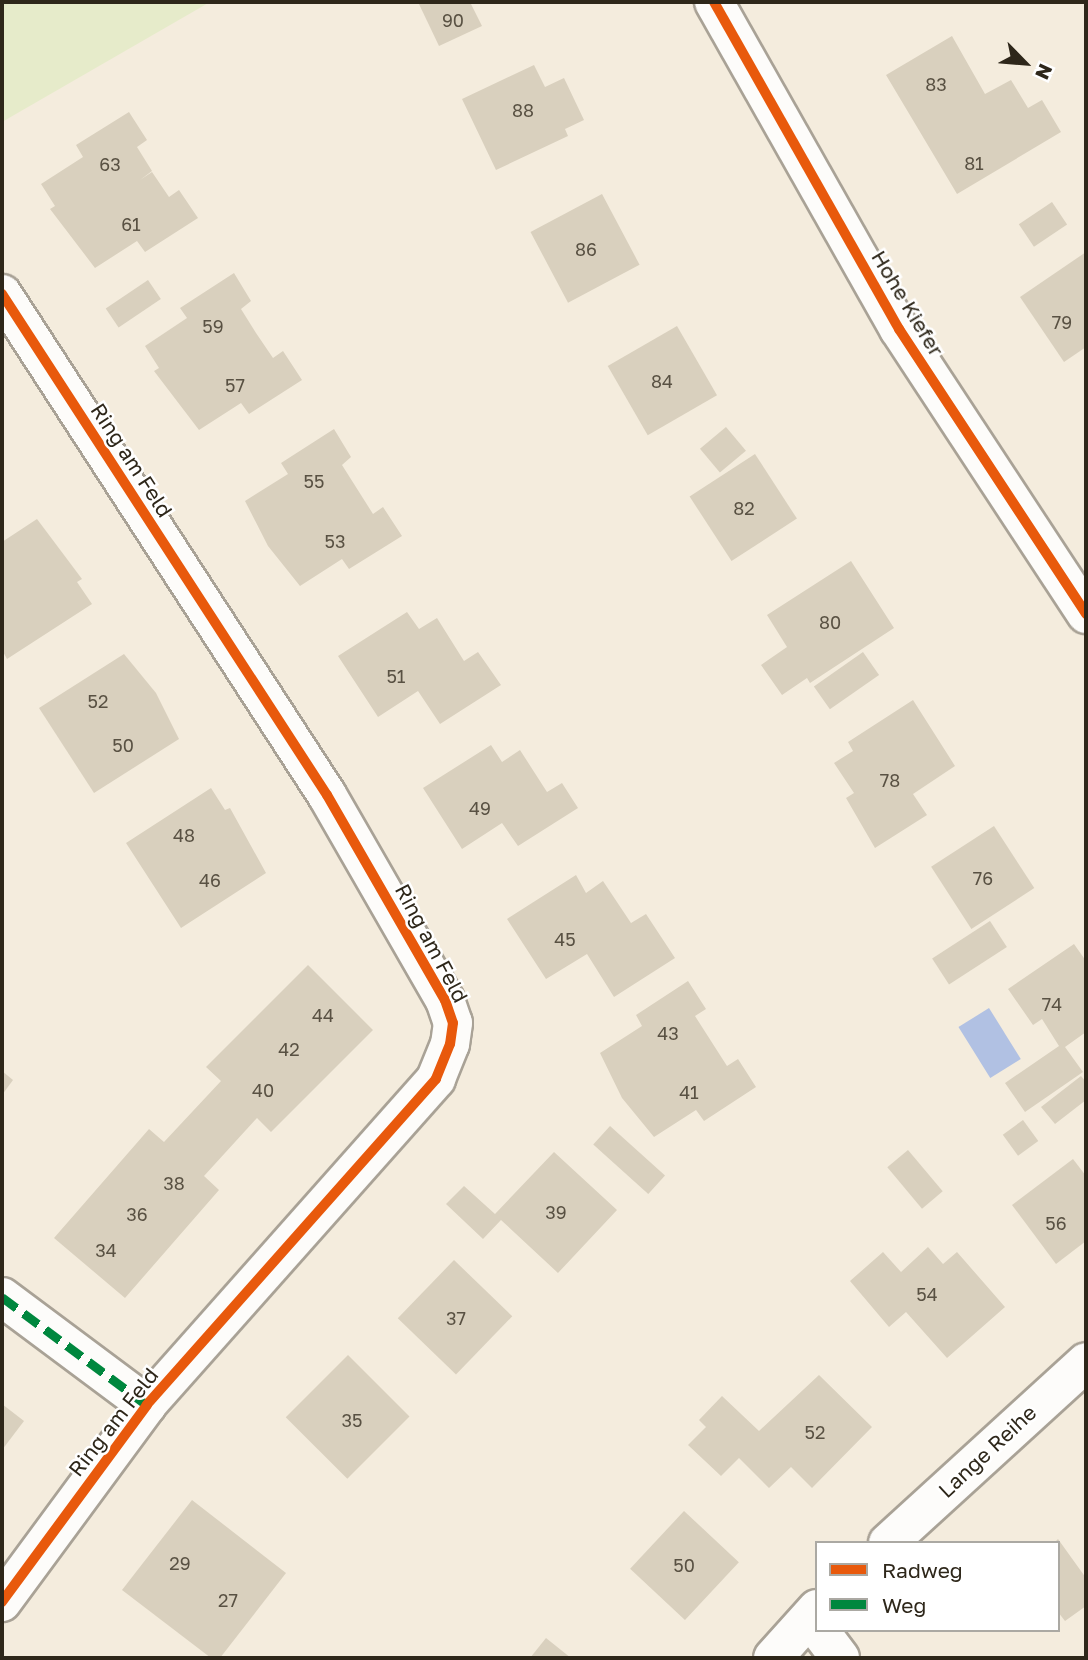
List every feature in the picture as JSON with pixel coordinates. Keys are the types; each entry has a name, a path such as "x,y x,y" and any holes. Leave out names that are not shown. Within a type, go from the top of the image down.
{"street":[{"name":"Hohe Kiefer","path":"714,2 899,330 1086,614"},
{"name":"Ring am Feld","path":"2,294 327,795 445,1000 453,1023 450,1044 436,1079 410,1112 147,1405 2,1602"},
{"path":"2,1297 147,1405"},
{"name":"Lange Reihe","path":"890,1541 1086,1362"},
{"path":"773,1658 815,1621"},
{"path":"822,1632 840,1658"}],"green space":[{"path":"2,2 210,2 2,122"}],"water":[{"path":"989,1008 1021,1059 990,1078 958,1027"}],"building":[{"path":"418,2 470,2 482,26 439,46"},
{"path":"952,36 985,94 1011,80 1028,108 1042,100 1061,132 957,194 886,75"},
{"path":"534,65 545,87 564,78 584,120 565,129 568,136 496,170 462,99"},
{"path":"129,112 147,140 137,147 152,171 140,180 152,172 169,197 179,190 198,218 145,252 137,241 95,268 50,209 55,206 41,184 83,157 76,145"},
{"path":"602,194 640,265 568,303 530,232"},
{"path":"1052,202 1067,224 1034,247 1019,224"},
{"path":"1086,252 1086,347 1064,362 1020,297"},
{"path":"234,273 251,301 241,309 256,333 273,358 283,351 302,380 249,414 241,403 199,430 154,371 159,368 145,346 187,318 180,308"},
{"path":"148,280 161,299 119,328 106,309"},
{"path":"677,326 717,395 648,435 608,366"},
{"path":"726,427 746,451 720,473 700,449"},
{"path":"334,429 351,457 342,465 373,514 383,507 402,536 349,569 342,559 300,586 268,546 245,501 288,474 281,463"},
{"path":"755,454 797,519 732,561 690,496"},
{"path":"37,519 82,579 77,582 92,604 7,659 2,650 2,542"},
{"path":"851,561 894,628 810,683 807,678 782,695 761,665 787,647 767,615"},
{"path":"407,612 419,629 437,618 464,661 478,652 501,685 440,724 418,691 378,717 338,656"},
{"path":"863,652 879,675 830,709 814,686"},
{"path":"124,654 156,693 179,739 94,793 39,708"},
{"path":"913,700 955,766 913,794 927,815 875,848 846,798 854,793 834,763 853,751 848,742"},
{"path":"491,745 502,762 520,750 547,792 562,783 578,808 518,846 502,823 462,849 423,788"},
{"path":"211,788 225,810 230,808 266,873 181,928 126,843"},
{"path":"994,826 1034,888 971,929 931,867"},
{"path":"576,875 586,893 603,881 631,923 646,914 675,958 614,997 587,954 546,979 507,919"},
{"path":"990,921 1007,947 949,985 932,959"},
{"path":"1074,944 1086,961 1086,1032 1065,1047 1083,1072 1025,1112 1005,1083 1059,1046 1042,1019 1033,1025 1008,989"},
{"path":"308,965 373,1030 271,1132 257,1118 204,1176 219,1190 125,1298 54,1238 149,1129 164,1142 221,1081 206,1067"},
{"path":"688,981 706,1009 695,1016 727,1066 738,1059 756,1087 704,1121 696,1110 654,1137 622,1098 600,1053 642,1026 636,1015"},
{"path":"2,1071 13,1080 2,1095"},
{"path":"1081,1076 1086,1082 1086,1100 1055,1124 1041,1107"},
{"path":"1023,1120 1038,1141 1018,1156 1003,1135"},
{"path":"610,1126 665,1176 648,1194 593,1145"},
{"path":"908,1150 943,1191 922,1209 887,1167"},
{"path":"554,1152 617,1210 558,1273 501,1220 483,1239 446,1204 464,1186 495,1214"},
{"path":"1073,1159 1086,1176 1086,1241 1056,1264 1012,1205"},
{"path":"928,1247 943,1264 957,1252 1005,1307 947,1358 906,1312 889,1327 850,1281 883,1252 901,1272"},
{"path":"454,1260 512,1316 456,1375 398,1318"},
{"path":"348,1355 410,1417 347,1479 286,1417"},
{"path":"819,1375 872,1427 812,1488 791,1467 769,1488 739,1458 721,1476 688,1445 706,1427 699,1420 722,1396 759,1431"},
{"path":"2,1404 24,1421 2,1450"},
{"path":"192,1500 286,1573 220,1658 211,1658 122,1590"},
{"path":"684,1511 739,1562 685,1620 630,1569"},
{"path":"1060,1542 1086,1578 1086,1606 1065,1621 1060,1615"},
{"path":"546,1638 571,1658 530,1658"}],"marked path":[{"path":"2,1297 147,1405"}],"cycle path":[{"path":"714,2 899,329 1086,614"},
{"path":"2,294 327,795 445,1000 453,1023 450,1044 436,1079 147,1405 2,1602"}]}
